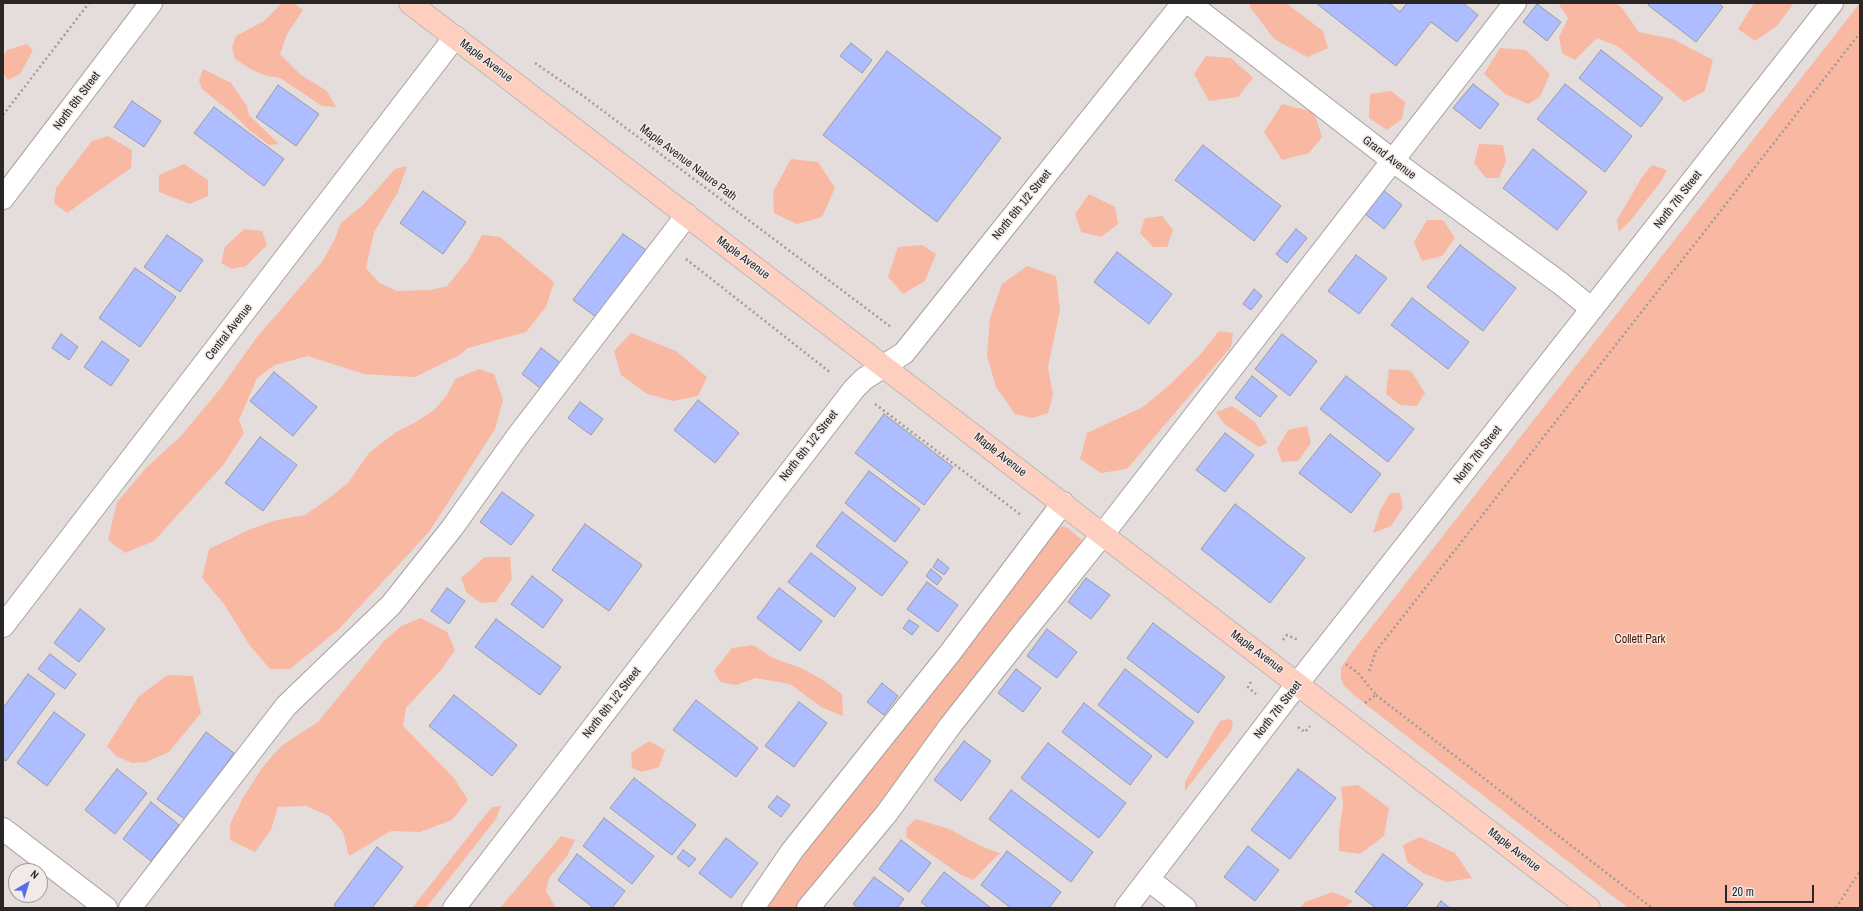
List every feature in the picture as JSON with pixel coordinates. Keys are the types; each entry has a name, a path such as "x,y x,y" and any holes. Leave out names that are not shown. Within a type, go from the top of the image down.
{"main road":[{"name":"Maple Avenue","path":"410,3 1589,908"}],"street":[{"name":"North 6th Street","path":"3,198 151,3"},
{"name":"North 6th 1/2 Street","path":"454,908 854,389 864,379 904,352 913,343 1183,3"},
{"name":"Grand Avenue","path":"1189,3 1392,160 1560,283 1592,309"},
{"path":"808,908 887,812 950,726 1103,534 1515,3"},
{"name":"North 7th Street","path":"1126,908 1298,684 1832,3"},
{"name":"Central Avenue","path":"3,626 455,37"},
{"path":"130,908 286,706 391,605 452,528 517,437 687,215"},
{"path":"753,908 792,851 950,653 1063,503"},
{"path":"3,829 106,908"},
{"path":"1148,879 1185,908"}],"path":[{"path":"3,115 89,3"},
{"path":"1369,671 1376,651 1860,33"},
{"name":"Maple Avenue Nature Path","path":"529,58 586,98 913,343"},
{"path":"665,243 831,373"},
{"path":"875,404 1042,531"},
{"path":"1376,695 1652,908"},
{"path":"1836,908 1860,871"}],"green space":[{"path":"282,3 293,3 303,10 287,34 280,54 301,75 327,91 336,107 322,106 280,78 268,76 252,70 235,59 232,48 236,36 264,21"},
{"path":"1250,3 1286,3 1323,31 1328,48 1307,57 1274,39 1250,7"},
{"path":"1558,3 1615,3 1622,8 1639,32 1673,39 1713,60 1705,91 1684,102 1617,46 1597,38 1575,60 1562,53 1559,37 1568,18"},
{"path":"1754,3 1794,3 1777,26 1755,41 1738,29"},
{"name":"Collett Park","path":"1860,3 1860,908 1628,908 1355,696 1344,686 1341,678 1341,668"},
{"path":"27,44 33,50 20,74 8,80 3,73 3,57 7,50"},
{"path":"1500,48 1526,50 1550,74 1540,97 1528,104 1505,94 1484,74"},
{"path":"1206,56 1231,58 1253,78 1238,97 1209,101 1194,74"},
{"path":"203,69 231,83 247,106 249,115 279,144 269,145 249,130 232,113 202,89 199,80"},
{"path":"1391,91 1405,102 1402,119 1387,130 1369,118 1370,94"},
{"path":"1282,104 1314,112 1322,137 1309,153 1282,160 1264,132"},
{"path":"108,136 132,150 131,168 67,213 54,203 56,188 92,141"},
{"path":"1479,144 1503,145 1506,161 1499,178 1486,178 1474,163"},
{"path":"791,159 818,162 835,188 822,217 797,224 774,213 773,192"},
{"path":"184,164 208,180 208,196 190,204 159,192 159,175"},
{"path":"1652,165 1667,170 1662,180 1630,221 1619,232 1617,220 1642,177"},
{"path":"407,166 398,192 374,232 366,268 379,283 397,291 430,290 447,286 469,259 482,235 500,237 554,282 546,307 526,332 468,348 458,356 415,377 364,374 308,356 275,365 257,378 239,420 244,433 224,464 154,541 125,553 108,540 117,502 146,468 180,437 220,389 257,337 322,262 334,241 341,223 363,205 395,169"},
{"path":"1089,194 1115,207 1118,224 1101,237 1081,232 1075,214"},
{"path":"1162,216 1173,230 1167,247 1153,247 1140,233 1145,218"},
{"path":"1427,220 1443,220 1455,238 1442,256 1422,261 1414,242"},
{"path":"244,229 262,231 267,245 246,266 232,269 221,263 225,247"},
{"path":"922,245 936,254 925,281 903,294 888,277 898,247"},
{"path":"1027,266 1056,276 1060,310 1048,367 1053,395 1048,413 1032,418 1015,414 996,387 987,356 990,318 1002,284"},
{"path":"1219,331 1233,333 1231,347 1127,469 1101,473 1080,459 1087,433 1143,407 1165,389 1199,356"},
{"path":"631,333 676,351 707,377 698,396 673,401 647,394 621,375 614,351"},
{"path":"479,369 494,374 503,400 495,429 429,532 339,629 290,669 270,669 250,646 224,604 202,578 209,549 251,529 277,520 305,515 348,483 369,453 396,432 416,422 434,410 447,395 455,379"},
{"path":"1389,369 1411,371 1425,393 1417,406 1400,405 1386,394"},
{"path":"1232,406 1255,422 1267,443 1259,447 1224,424 1216,412"},
{"path":"1307,426 1311,443 1298,461 1282,462 1277,449 1288,430"},
{"path":"1390,493 1400,493 1403,508 1391,526 1373,533 1380,511"},
{"path":"1063,526 1068,528 1083,541 1081,549 879,809 798,908 761,908 1054,531"},
{"path":"485,557 510,557 512,579 496,602 481,603 466,592 461,578"},
{"path":"421,618 447,632 455,650 441,670 406,708 403,726 454,778 468,800 452,820 420,832 391,831 349,856 343,832 329,816 306,806 278,807 271,830 255,852 230,840 230,824 243,798 262,768 281,746 318,722 384,641 401,626"},
{"path":"753,645 773,658 801,668 823,680 842,694 843,716 821,707 790,684 756,678 736,685 720,682 714,671 732,648"},
{"path":"168,675 193,676 201,713 169,752 146,762 132,763 116,756 107,746 139,696"},
{"path":"1229,719 1233,722 1231,731 1185,791 1185,782 1220,721"},
{"path":"649,741 665,750 659,767 642,772 632,768 631,753"},
{"path":"1358,785 1389,808 1384,836 1360,854 1339,851 1339,832 1343,804 1341,787"},
{"path":"501,806 496,819 426,908 412,908 492,807"},
{"path":"916,819 949,829 985,848 1000,853 973,880 961,875 906,837 907,827"},
{"path":"561,836 575,840 567,856 549,878 546,891 556,908 500,908"},
{"path":"1420,837 1455,853 1472,878 1447,882 1425,874 1407,862 1403,845"},
{"path":"1333,892 1353,901 1345,908 1300,908 1305,902"}],"building":[{"path":"1316,3 1389,3 1400,12 1407,3 1463,3 1478,15 1457,42 1431,22 1396,66"},
{"path":"1649,3 1718,3 1723,7 1696,42 1648,5"},
{"path":"1537,4 1561,22 1547,41 1523,22"},
{"path":"851,43 872,60 862,73 840,56"},
{"path":"1601,50 1663,98 1641,127 1579,78"},
{"path":"887,51 1001,138 937,222 823,135"},
{"path":"1473,84 1499,104 1480,129 1453,108"},
{"path":"1565,84 1632,136 1605,172 1537,119"},
{"path":"278,85 319,114 296,146 256,117"},
{"path":"132,101 161,121 144,147 114,127"},
{"path":"214,107 284,159 264,186 194,133"},
{"path":"1203,145 1281,206 1254,241 1175,180"},
{"path":"1533,149 1587,192 1557,230 1503,188"},
{"path":"1383,190 1402,205 1384,229 1365,214"},
{"path":"423,191 466,222 443,254 400,223"},
{"path":"1296,229 1307,238 1287,263 1276,254"},
{"path":"623,234 646,250 596,317 573,300"},
{"path":"167,235 203,260 180,292 144,267"},
{"path":"1460,245 1516,288 1483,331 1427,287"},
{"path":"1117,252 1172,294 1149,324 1094,282"},
{"path":"1356,255 1387,278 1359,314 1328,291"},
{"path":"135,268 176,297 140,347 99,318"},
{"path":"1254,289 1262,296 1251,310 1243,304"},
{"path":"1412,298 1469,342 1448,369 1391,325"},
{"path":"61,334 78,347 69,360 52,348"},
{"path":"1282,334 1317,361 1290,396 1255,369"},
{"path":"102,341 129,360 111,386 84,367"},
{"path":"541,348 562,364 543,390 522,374"},
{"path":"274,372 317,407 293,436 250,401"},
{"path":"1252,376 1277,396 1260,417 1235,398"},
{"path":"1346,376 1414,429 1388,462 1320,409"},
{"path":"698,400 739,433 715,463 674,430"},
{"path":"580,402 603,419 591,435 568,418"},
{"path":"884,414 953,467 924,505 855,453"},
{"path":"1225,433 1254,455 1225,492 1196,470"},
{"path":"1330,434 1381,474 1351,513 1299,473"},
{"path":"260,437 297,465 263,511 225,483"},
{"path":"869,471 920,509 895,542 845,503"},
{"path":"502,492 534,515 511,545 480,522"},
{"path":"1235,504 1305,558 1270,603 1201,549"},
{"path":"842,512 908,562 882,596 816,546"},
{"path":"585,524 642,565 609,611 552,570"},
{"path":"811,553 856,588 834,617 788,582"},
{"path":"938,559 949,568 944,575 933,567"},
{"path":"931,569 942,578 937,585 926,576"},
{"path":"532,576 563,600 543,628 511,604"},
{"path":"1086,578 1110,595 1091,619 1068,602"},
{"path":"927,582 958,605 938,632 907,609"},
{"path":"447,588 465,601 449,624 431,611"},
{"path":"779,588 822,621 800,651 757,618"},
{"path":"80,609 105,629 79,662 54,643"},
{"path":"496,619 561,667 540,695 475,647"},
{"path":"909,620 919,626 912,635 903,628"},
{"path":"1153,623 1225,677 1198,713 1127,658"},
{"path":"1047,629 1077,652 1057,678 1027,656"},
{"path":"50,654 76,674 65,689 38,669"},
{"path":"1016,669 1041,688 1023,712 998,693"},
{"path":"1125,669 1194,722 1167,758 1098,705"},
{"path":"28,674 55,694 6,761 3,759 3,708"},
{"path":"882,683 898,696 884,715 867,702"},
{"path":"454,695 517,745 492,776 429,726"},
{"path":"696,700 758,748 736,777 673,730"},
{"path":"799,702 827,723 794,767 765,746"},
{"path":"1084,703 1152,756 1130,785 1062,732"},
{"path":"54,712 85,735 47,786 17,763"},
{"path":"206,732 234,753 186,820 157,799"},
{"path":"964,741 991,761 961,801 934,780"},
{"path":"1048,743 1126,803 1099,838 1021,778"},
{"path":"117,769 147,793 115,834 85,810"},
{"path":"1298,769 1336,798 1290,859 1251,830"},
{"path":"634,778 696,825 672,855 610,808"},
{"path":"1011,790 1093,852 1071,882 989,819"},
{"path":"777,796 790,805 781,817 768,807"},
{"path":"151,802 179,825 151,861 123,839"},
{"path":"604,818 654,856 632,884 583,846"},
{"path":"726,838 758,863 731,898 699,873"},
{"path":"901,840 931,863 909,892 879,869"},
{"path":"1248,846 1279,870 1255,901 1224,877"},
{"path":"377,847 403,867 372,908 337,908 334,905"},
{"path":"683,850 696,859 689,867 677,858"},
{"path":"1007,851 1061,892 1049,908 1011,908 981,885"},
{"path":"577,854 625,891 612,908 594,908 558,880"},
{"path":"1383,854 1423,884 1405,908 1376,908 1355,892"},
{"path":"944,872 991,908 929,908 921,902"},
{"path":"874,877 904,899 897,908 858,908 853,904"},
{"path":"1441,901 1450,908 1436,908"}]}
